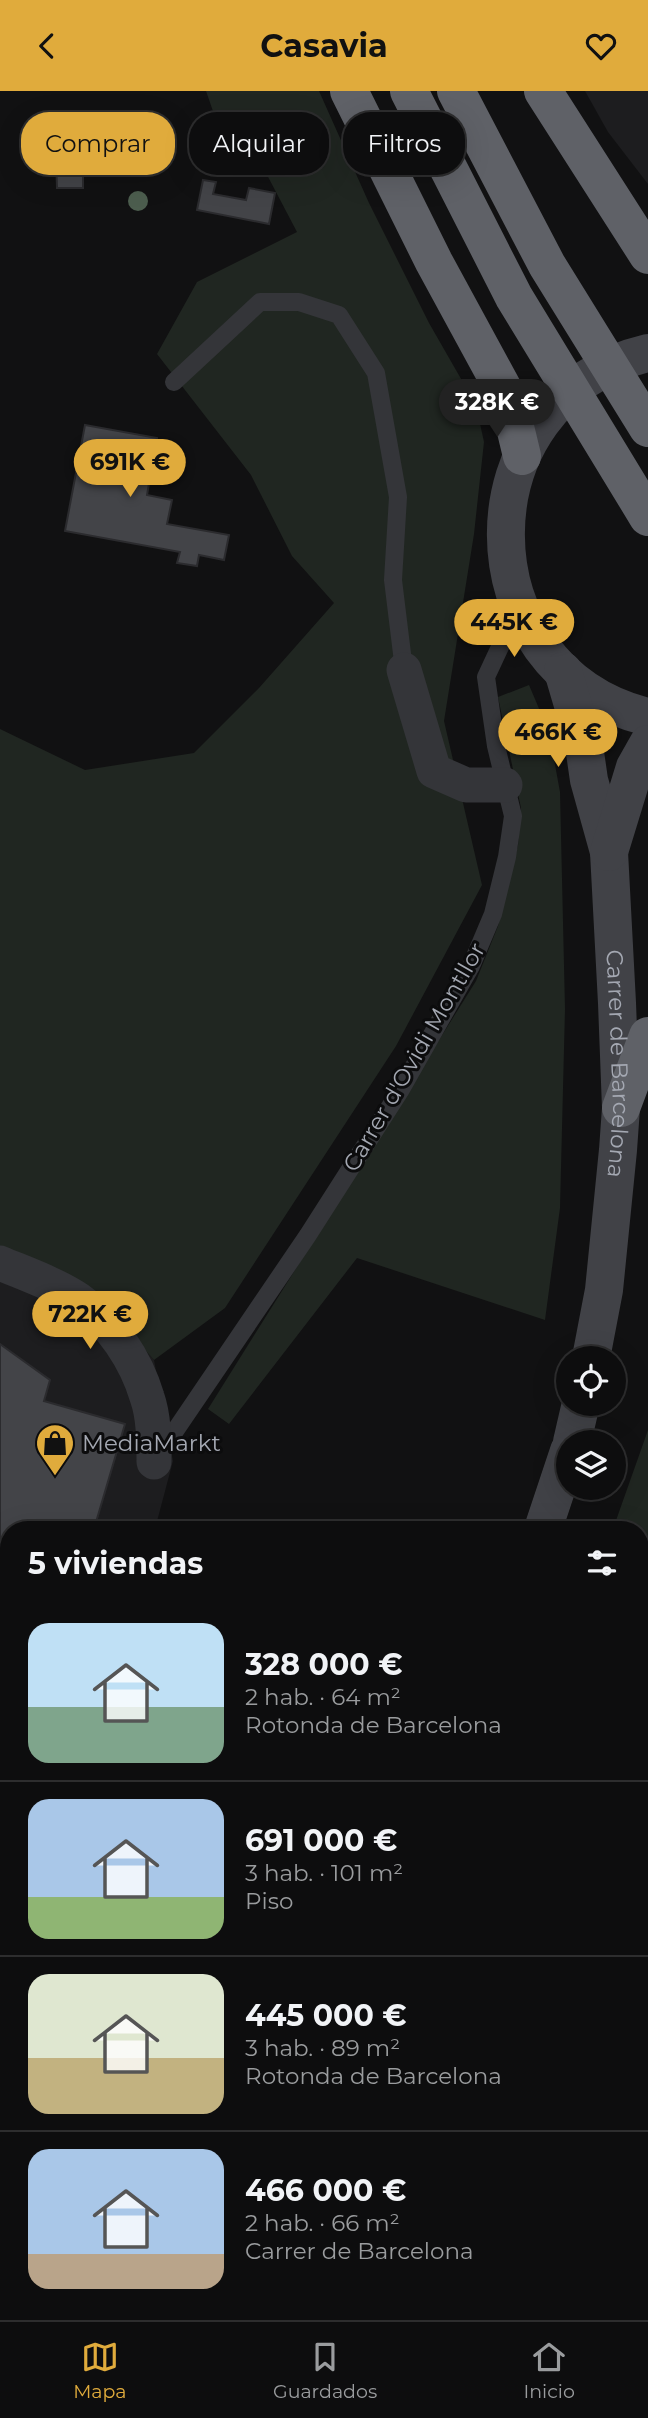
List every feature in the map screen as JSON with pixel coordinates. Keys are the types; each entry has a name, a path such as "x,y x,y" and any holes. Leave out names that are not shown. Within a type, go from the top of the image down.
{"highway":[{"path":"349,91 434,262 508,398 522,456"},
{"path":"409,91 514,297 648,517"},
{"path":"456,91 547,265 648,428"},
{"path":"543,91 648,255"},
{"path":"621,1108 648,1036"}],"main road":[{"path":"648,353 607,369 569,393 536,431 522,456 509,494 505,528 507,568 520,610 537,641 563,671 602,699 648,717"},
{"name":"Carrer de Barcelona","path":"563,671 583,739 589,780 609,852 618,1003 621,1108 604,1290 593,1346"},
{"name":"Carrer de Barcelona","path":"609,852 635,767 648,744"},
{"path":"546,1521 556,1490"}],"street":[{"path":"404,670 435,771 466,785 506,785"},
{"path":"0,1263 48,1283 80,1301 121,1344 148,1398 153,1428 154,1462"}],"lane":[{"path":"174,382 260,302 299,302 339,315 376,373 398,497 393,580 404,670"},
{"name":"Carrer d'Ovidi Montllor","path":"154,1462 308,1235 400,1091 471,966 493,914 508,856 513,816 496,746 486,677 520,610"}],"shaded area":[{"path":"206,91 319,91 328,112 213,112"},
{"path":"585,91 648,91 648,184 608,132"},
{"path":"329,113 343,145 343,175 356,175 429,323 476,405 484,442 474,534 444,721 482,885 396,1046 225,1308 154,1360 93,1291 0,1250 0,729 85,770 194,753 259,688 334,603 292,556 251,475 157,354 197,282 297,232 267,175 329,175"},
{"path":"529,685 549,732 560,792 565,1009 560,1208 545,1320 357,1258 229,1424 208,1409 476,981 498,926 518,845 521,808 498,697"},
{"path":"0,1250 93,1291 154,1360 173,1461 157,1521 0,1521"},
{"path":"648,1430 648,1521 616,1521 623,1500 626,1500 626,1492"}],"building":[{"path":"57,175 83,175 83,188 57,188"},
{"path":"203,180 216,182 213,194 246,200 249,188 275,193 269,224 197,210"},
{"path":"85,425 157,438 147,495 172,500 167,524 229,535 224,560 199,555 197,566 177,563 180,552 65,531"},
{"name":"MediaMarkt","path":"0,1344 50,1380 44,1401 125,1424 96,1521 0,1521"}],"place":[{"name":"MediaMarkt","path":"55,1477"}]}
